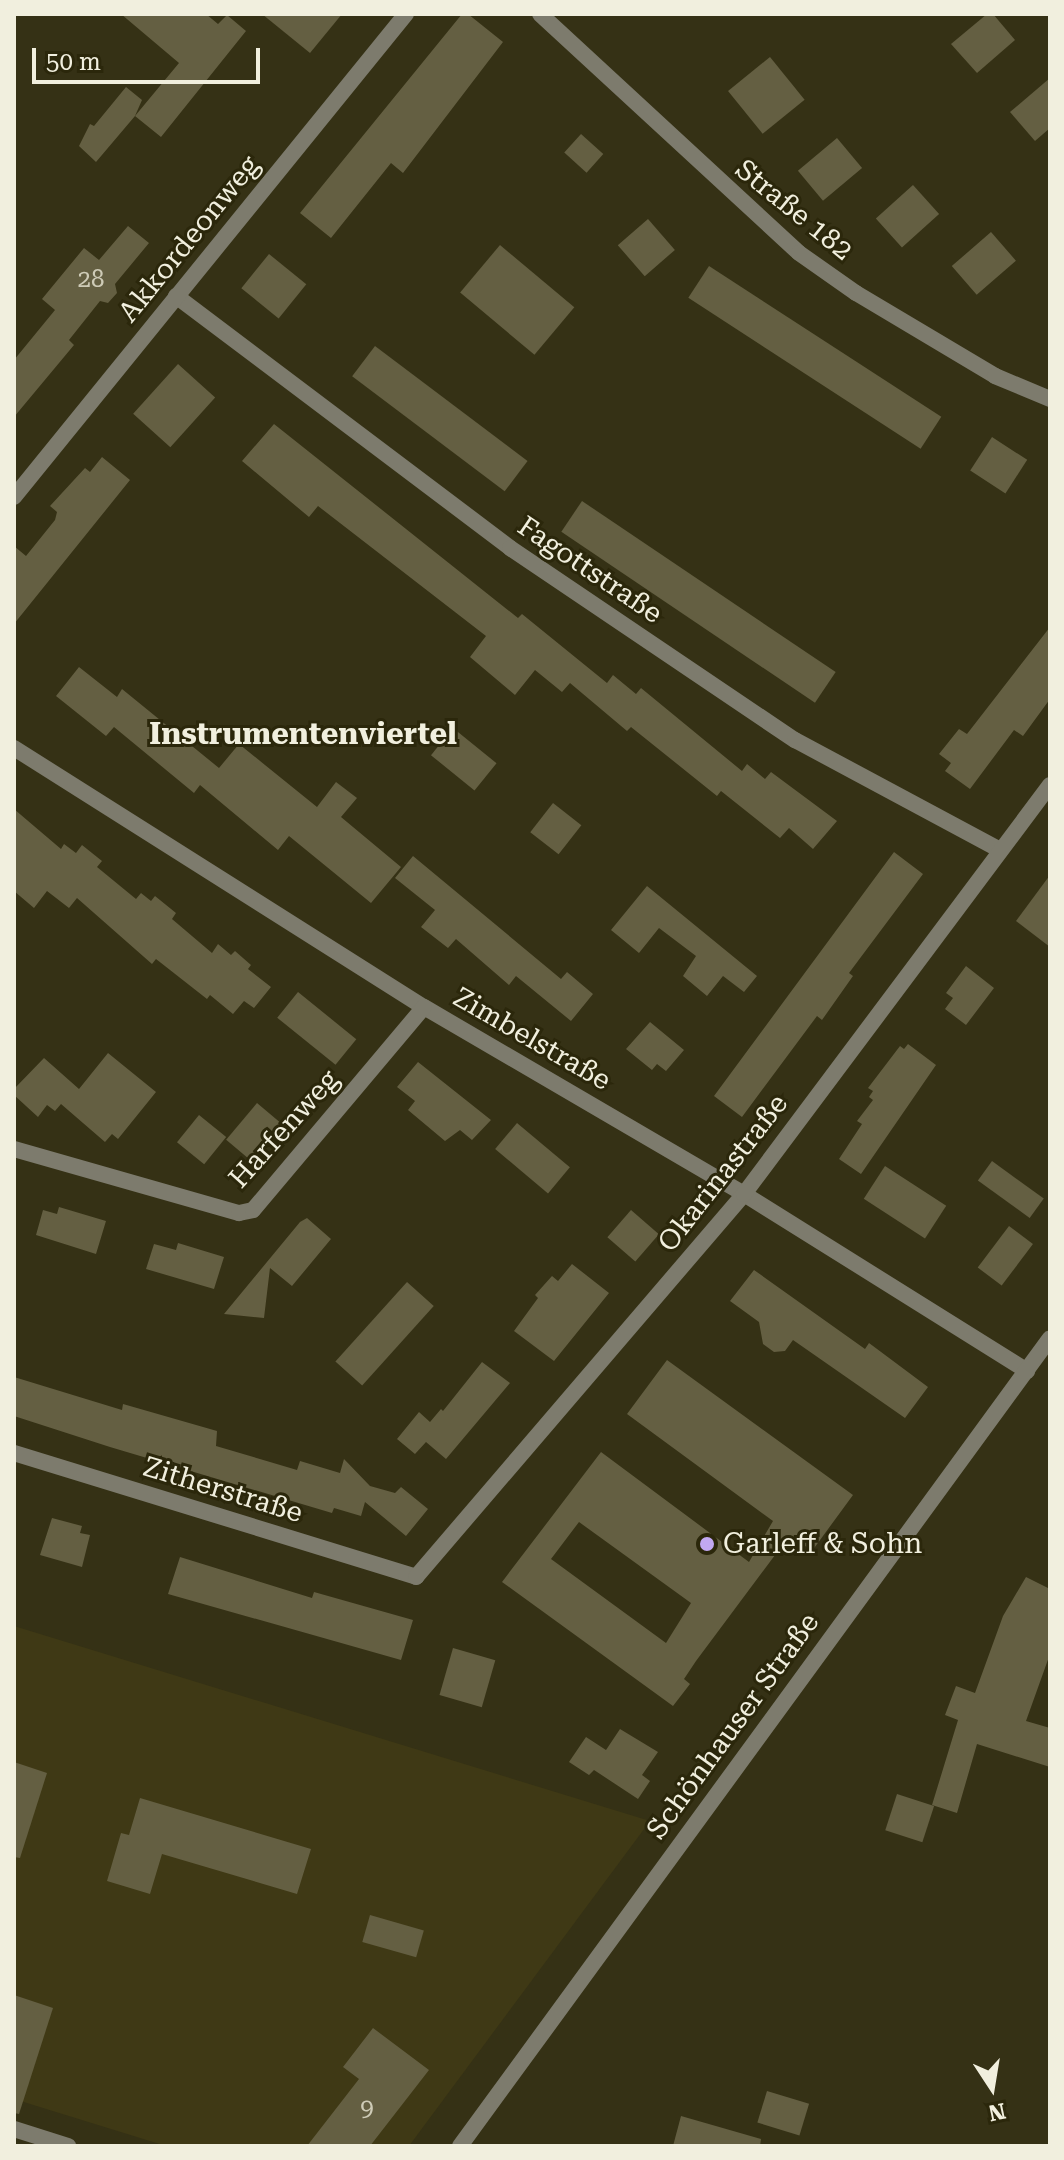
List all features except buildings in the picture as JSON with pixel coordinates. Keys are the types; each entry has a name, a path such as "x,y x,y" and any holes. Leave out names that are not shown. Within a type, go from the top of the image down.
{"street":[{"name":"Akkordeonweg","path":"14,497 406,14"},
{"name":"Straße 182","path":"540,14 799,253 856,293 995,376 1050,399"},
{"name":"Fagottstraße","path":"176,296 510,548 756,714 795,740 1000,850"},
{"name":"Zimbelstraße","path":"14,748 424,1007 744,1194 1027,1371"},
{"name":"Okarinastraße","path":"416,1577 744,1194 1050,785"},
{"name":"Harfenweg","path":"14,1149 239,1213 253,1210 424,1007"},
{"name":"Schönhauser Straße","path":"460,2146 1050,1338"},
{"name":"Zitherstraße","path":"14,1453 416,1577"},
{"path":"14,2129 68,2146"}],"shaded area":[{"path":"14,1626 650,1821 409,2146 166,2146 14,2099"}],"place":[{"name":"Garleff & Sohn","path":"707,1544"}],"district":[{"name":"Instrumentenviertel","path":"303,734"}]}
